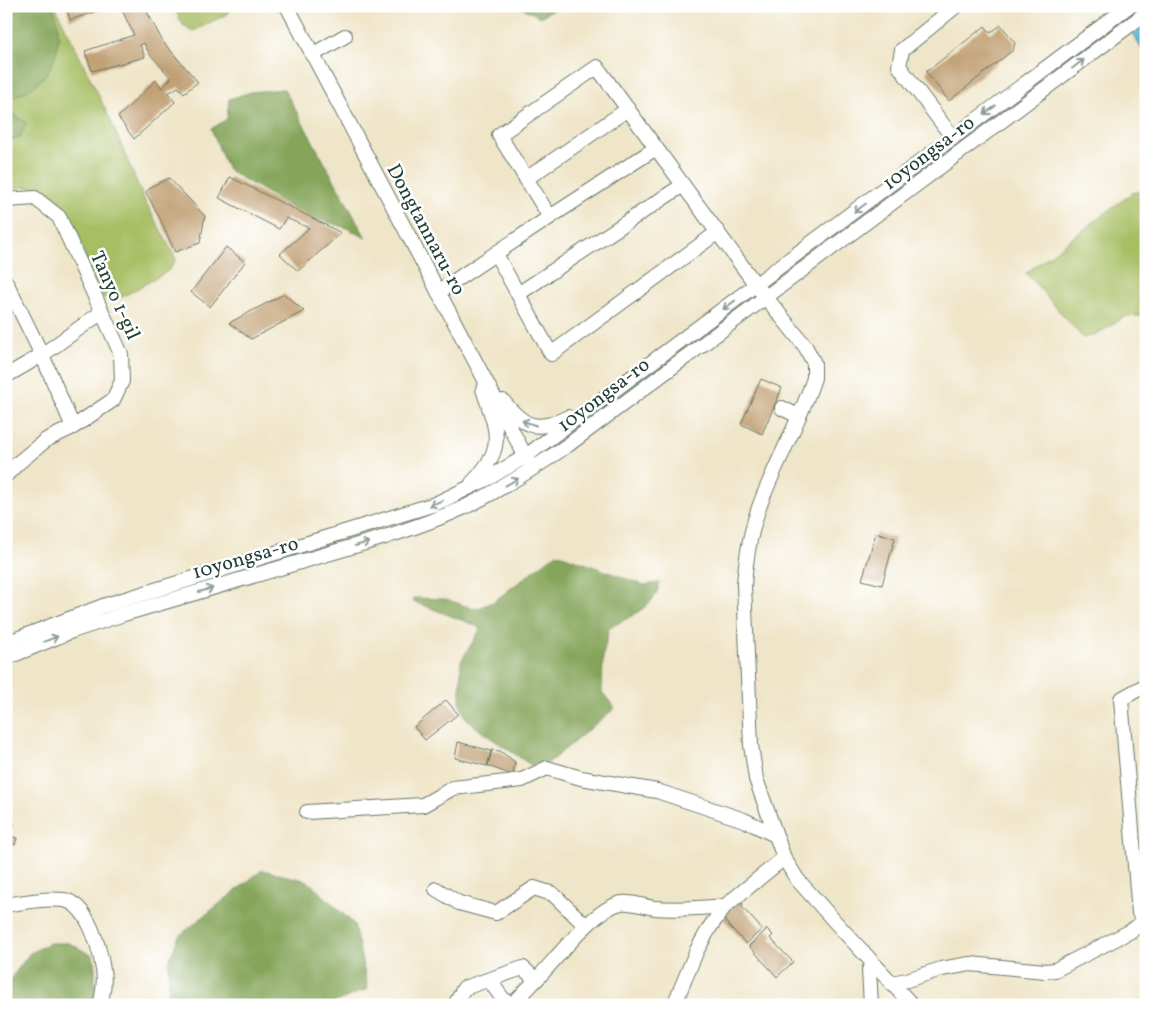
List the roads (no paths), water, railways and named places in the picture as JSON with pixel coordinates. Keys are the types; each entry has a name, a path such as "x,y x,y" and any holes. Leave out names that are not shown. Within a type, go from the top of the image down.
{"street":[{"name":"Dongtannaru-ro","path":"287,6 533,470"},
{"path":"954,138 899,66 902,50 956,6"},
{"name":"10yongsa-ro","path":"6,643 103,606 420,508 458,493 497,474 526,456 1129,6"},
{"name":"10yongsa-ro","path":"6,658 72,631 124,614 424,524 468,506 533,470 1146,13"},
{"path":"312,55 345,36"},
{"path":"550,217 499,134 597,67 756,285 805,346 814,363 814,378 758,510 748,552 744,585 752,756 756,779 775,835 784,858 797,879 874,966 912,1005"},
{"path":"526,179 628,110"},
{"path":"438,292 656,148"},
{"path":"518,294 683,185"},
{"name":"Tanyo 1-gil","path":"6,200 34,198 59,217 121,354 122,381 113,400 73,427 46,440 6,475"},
{"path":"496,254 551,354 718,232"},
{"path":"7,284 42,355 73,427"},
{"path":"6,376 42,355 102,312"},
{"path":"472,355 480,370 513,413 521,420 540,426 553,424 569,416 620,378 647,366"},
{"path":"458,493 472,483 489,463 494,454 497,438 472,355"},
{"path":"782,408 798,416"},
{"path":"890,983 907,980 942,968 970,964 1028,970 1055,970 1144,924 1139,913 1121,699 1146,685"},
{"path":"307,812 423,805 453,788 522,780 547,768 581,778 657,791 744,820 775,835"},
{"path":"674,1005 697,950 725,906 784,858"},
{"path":"436,889 459,903 496,913 534,888 553,894 586,926"},
{"path":"6,905 65,900 79,907 91,928 104,972 103,1004"},
{"path":"489,980 504,999 512,1005 586,926 606,908 623,902 654,908 682,909 725,906"},
{"path":"871,1005 869,970 874,966"},
{"path":"455,1005 464,988 523,968 536,980"}],"water":[{"path":"1115,6 1146,6 1146,56"}]}
